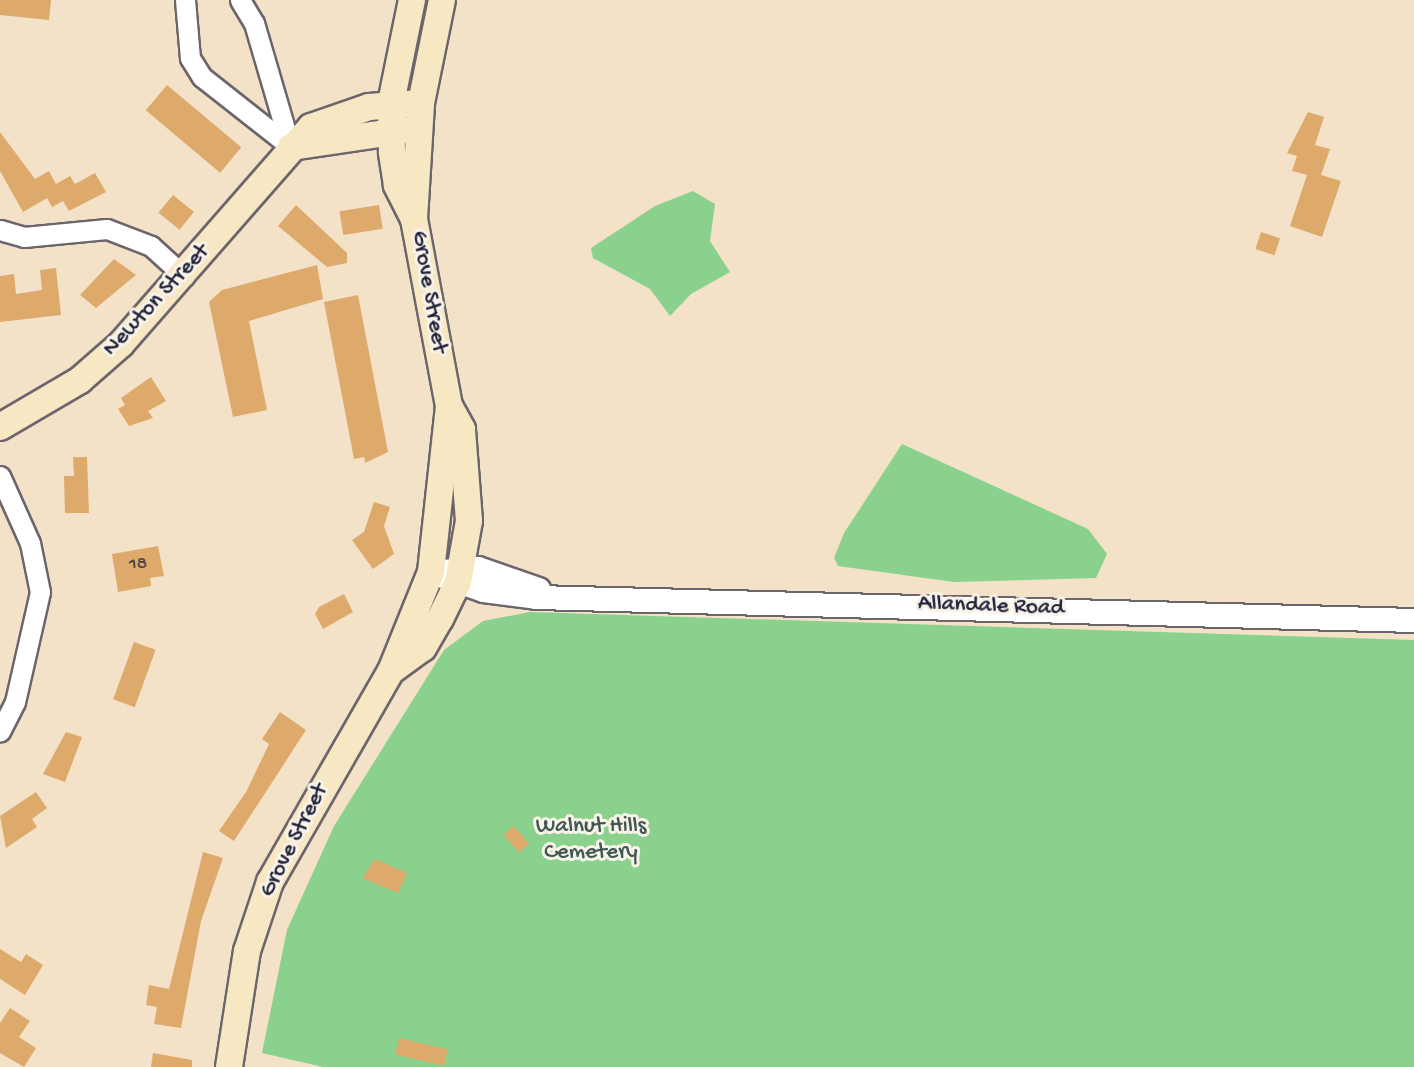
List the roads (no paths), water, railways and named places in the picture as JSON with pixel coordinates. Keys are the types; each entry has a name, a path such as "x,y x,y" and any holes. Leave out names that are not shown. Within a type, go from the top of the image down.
{"main road":[{"path":"390,131 391,103 412,0"},
{"path":"291,147 390,131 418,130 442,0"},
{"name":"Newton Street","path":"0,427 79,380 184,276 291,147 331,117 391,103 421,103"},
{"name":"Grove Street","path":"229,1067 247,951 270,882 391,671 431,572 449,407 414,219 418,130"},
{"name":"Grove Street","path":"390,131 397,185 414,219"},
{"name":"Grove Street","path":"391,671 423,648 459,575 469,489 462,429 449,407"}],"street":[{"path":"185,0 190,58 202,77 291,147"},
{"path":"240,0 254,23 274,108 291,147"},
{"path":"0,230 23,237 107,229 151,246 184,276"},
{"path":"0,476 30,543 40,592 19,690 0,731"},
{"name":"Allandale Road","path":"431,572 459,575 504,594 1414,620"}],"park label":[{"name":"Walnut Hills Cemetery","path":"591,840"}]}
